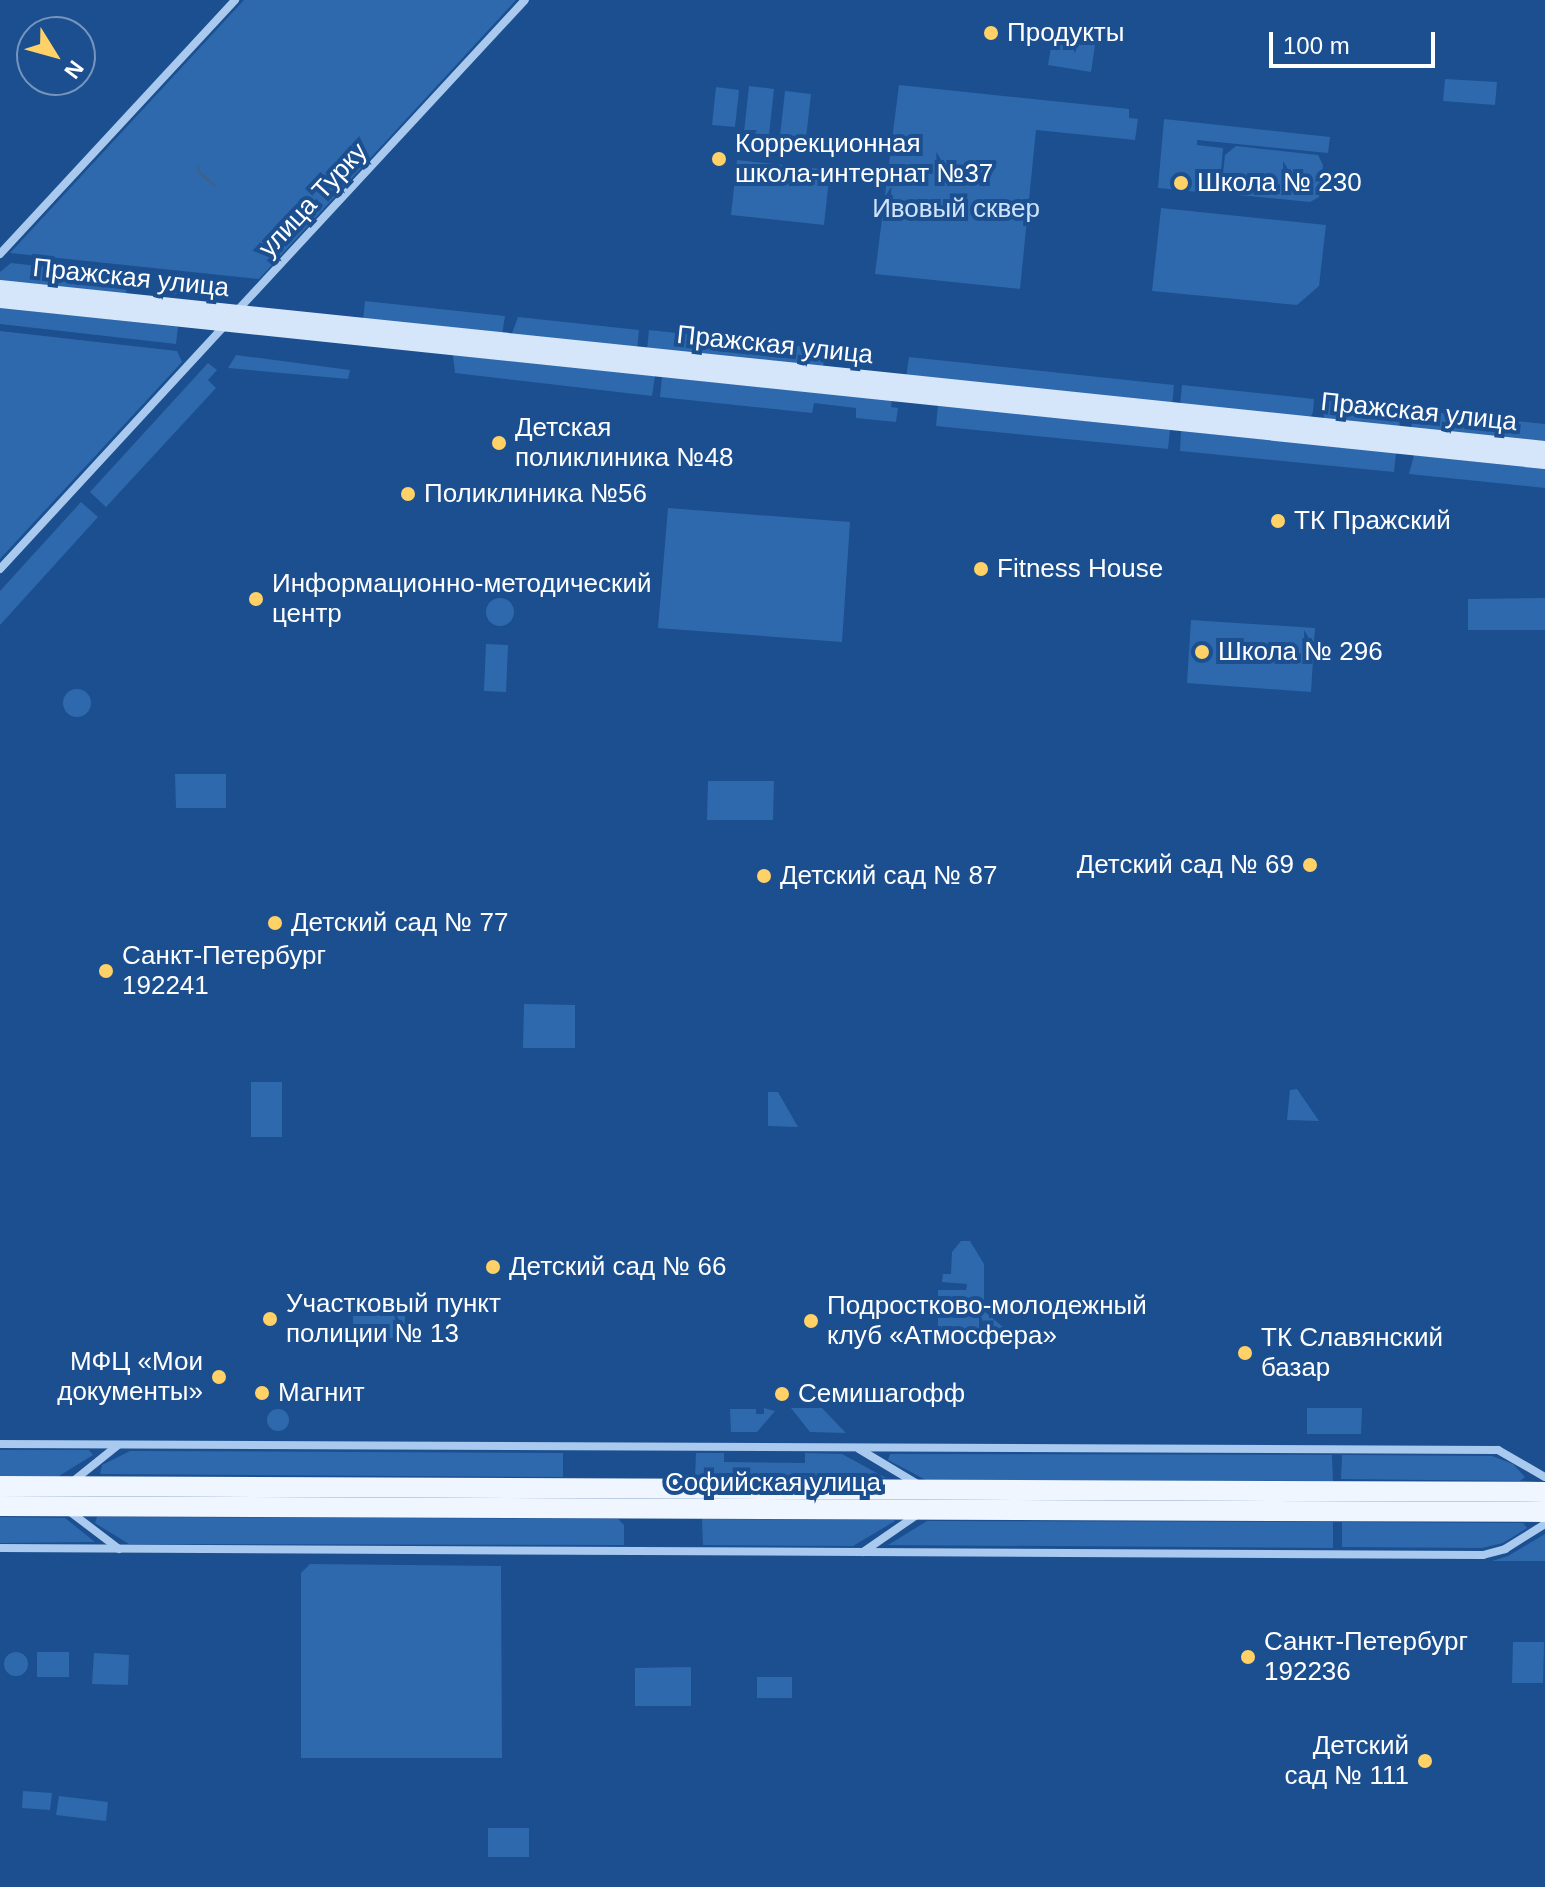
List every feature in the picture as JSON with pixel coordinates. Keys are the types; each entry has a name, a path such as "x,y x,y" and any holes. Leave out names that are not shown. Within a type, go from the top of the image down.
{"main road":[{"name":"Софийская улица","path":"0,1486 64,1496 925,1500 1545,1492"},
{"name":"Софийская улица","path":"0,1506 64,1496"},
{"name":"Софийская улица","path":"1029,1500 1545,1512"}],"street":[{"path":"0,254 235,0"},
{"name":"улица Турку","path":"0,569 525,0"},
{"name":"Пражская улица","path":"0,288 231,318 1545,461"},
{"name":"Пражская улица","path":"0,300 231,318 1545,449"},
{"path":"0,1444 1498,1450 1545,1477"},
{"path":"118,1444 64,1496 120,1549"},
{"path":"856,1447 925,1500 863,1552"},
{"path":"0,1548 1483,1555 1505,1549 1545,1524"}],"green space":[{"path":"244,0 516,0 259,279 10,253"},
{"path":"1054,31 1096,38 1091,72 1048,65"},
{"path":"1445,79 1497,82 1495,105 1443,101"},
{"name":"Ивовый сквер","path":"899,85 1129,109 1129,118 1138,119 1135,140 1036,130 1020,289 875,274"},
{"path":"749,86 774,89 769,135 744,132"},
{"path":"716,87 739,90 735,127 712,125"},
{"path":"785,91 811,94 806,138 780,136"},
{"path":"1164,119 1330,137 1328,153 1197,140 1197,145 1223,148 1219,194 1158,188"},
{"path":"1236,146 1318,155 1323,165 1319,197 1310,202 1229,194 1222,183 1225,155"},
{"path":"737,160 830,170 824,225 731,215"},
{"path":"1161,208 1326,225 1319,286 1297,305 1152,291"},
{"path":"11,263 124,275 127,296 0,283 0,272"},
{"path":"167,280 204,284 202,297 172,294"},
{"path":"365,301 505,316 502,335 363,321"},
{"path":"0,307 178,327 176,344 0,324"},
{"path":"518,317 639,330 637,350 511,336"},
{"path":"649,330 825,349 823,369 647,350"},
{"path":"0,331 177,351 182,362 0,559"},
{"path":"236,355 350,370 348,379 228,368"},
{"path":"453,355 655,376 652,396 455,373"},
{"path":"909,357 1174,385 1172,406 906,378"},
{"path":"208,363 217,370 208,380 216,388 106,507 90,492"},
{"path":"662,377 892,400 891,407 898,408 896,422 856,418 856,408 814,403 812,413 660,397"},
{"path":"1182,385 1314,399 1313,412 1309,420 1180,406"},
{"path":"1323,400 1401,408 1399,429 1324,421"},
{"path":"938,405 1170,430 1168,449 936,426"},
{"path":"1413,410 1545,424 1545,444 1411,430"},
{"path":"1181,431 1396,453 1394,472 1180,451"},
{"path":"1414,455 1545,469 1545,488 1409,474"},
{"path":"81,502 98,517 0,625 0,591"},
{"path":"668,508 850,522 842,642 658,628"},
{"path":"500,598 510,602 514,612 510,622 500,626 490,622 486,612 490,602"},
{"path":"1545,598 1545,630 1468,630 1468,599"},
{"path":"1191,620 1315,628 1311,692 1187,683"},
{"path":"486,644 508,645 506,692 484,691"},
{"path":"77,689 87,693 91,703 87,713 77,717 67,713 63,703 67,693"},
{"path":"175,774 226,774 226,808 176,808"},
{"path":"708,781 774,781 773,820 707,820"},
{"path":"524,1004 575,1005 575,1048 523,1048"},
{"path":"251,1082 282,1082 282,1137 251,1137"},
{"path":"1297,1089 1319,1121 1287,1120 1290,1090"},
{"path":"768,1092 778,1092 798,1127 768,1126"},
{"path":"961,1241 970,1241 984,1264 984,1311 1004,1328 994,1346 979,1312 979,1338 938,1338 938,1290 966,1290 967,1284 942,1282 943,1274 951,1274 952,1252"},
{"path":"353,1310 405,1310 405,1338 353,1338"},
{"path":"764,1408 775,1411 757,1432 731,1432 730,1409 756,1409 756,1414 764,1414"},
{"path":"791,1408 822,1408 846,1433 810,1432"},
{"path":"1307,1408 1362,1408 1361,1434 1307,1434"},
{"path":"274,1409 282,1409 289,1420 282,1431 274,1431 267,1424 267,1416"},
{"path":"0,1450 89,1450 93,1455 59,1476 0,1476"},
{"path":"130,1451 563,1453 563,1477 100,1474 102,1465"},
{"path":"696,1453 724,1453 724,1462 805,1463 805,1453 842,1454 886,1478 695,1478"},
{"path":"890,1454 1332,1455 1333,1481 926,1480 888,1460"},
{"path":"1342,1455 1492,1456 1513,1464 1525,1477 1520,1481 1341,1479"},
{"path":"0,1517 65,1518 95,1542 0,1543"},
{"path":"97,1517 618,1519 624,1525 624,1545 129,1544 95,1523"},
{"path":"702,1519 895,1521 853,1546 703,1545"},
{"path":"927,1521 1333,1522 1333,1548 888,1545"},
{"path":"1342,1522 1523,1523 1527,1528 1503,1543 1482,1548 1342,1547"},
{"path":"1545,1534 1545,1561 1492,1561 1508,1556"},
{"path":"310,1564 501,1566 502,1758 301,1758 301,1573"},
{"path":"1513,1642 1544,1642 1543,1683 1512,1683"},
{"path":"16,1652 24,1656 28,1664 24,1672 16,1676 8,1672 4,1664 8,1656"},
{"path":"37,1652 69,1652 69,1677 37,1677"},
{"path":"94,1653 129,1655 128,1685 92,1684"},
{"path":"691,1667 691,1706 635,1706 635,1668"},
{"path":"757,1677 792,1677 792,1698 757,1698"},
{"path":"23,1791 52,1793 50,1810 22,1808"},
{"path":"59,1796 108,1802 106,1821 56,1815"},
{"path":"488,1828 529,1828 529,1857 488,1857"}],"waterway":[{"path":"198,166 198,171 214,185"}],"place":[{"name":"Продукты","path":"991,33"},
{"name":"Коррекционная школа-интернат №37","path":"719,159"},
{"name":"Школа № 230","path":"1181,183"},
{"name":"Детская поликлиника №48","path":"499,443"},
{"name":"Поликлиника №56","path":"408,494"},
{"name":"ТК Пражский","path":"1278,521"},
{"name":"Fitness House","path":"981,569"},
{"name":"Информационно-методический центр","path":"256,599"},
{"name":"Школа № 296","path":"1202,652"},
{"name":"Детский сад № 69","path":"1310,865"},
{"name":"Детский сад № 87","path":"764,876"},
{"name":"Детский сад № 77","path":"275,923"},
{"name":"Санкт-Петербург 192241","path":"106,971"},
{"name":"Детский сад № 66","path":"493,1267"},
{"name":"Участковый пункт полиции № 13","path":"270,1319"},
{"name":"Подростково-молодежный клуб «Атмосфера»","path":"811,1321"},
{"name":"ТК Славянский базар","path":"1245,1353"},
{"name":"МФЦ «Мои документы»","path":"219,1377"},
{"name":"Магнит","path":"262,1393"},
{"name":"Семишагофф","path":"782,1394"},
{"name":"Санкт-Петербург 192236","path":"1248,1657"},
{"name":"Детский сад № 111","path":"1425,1761"}]}
